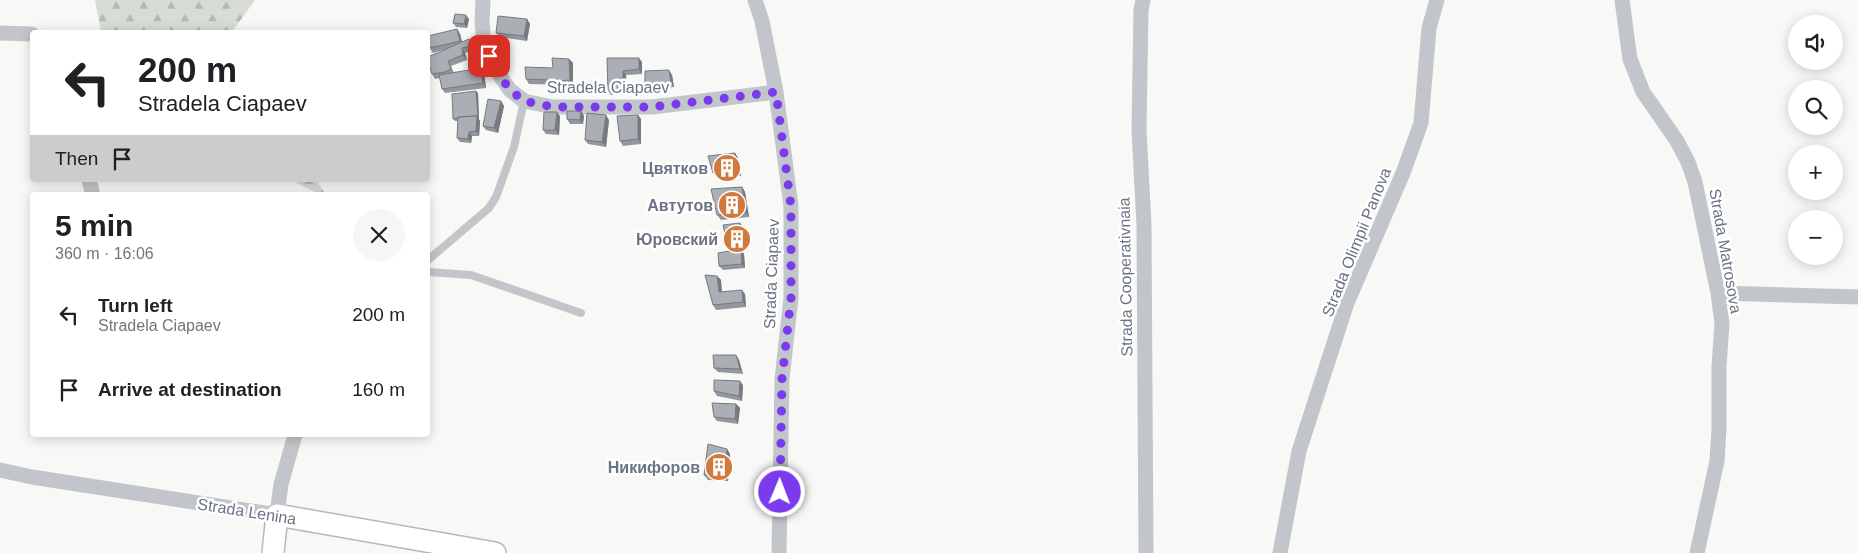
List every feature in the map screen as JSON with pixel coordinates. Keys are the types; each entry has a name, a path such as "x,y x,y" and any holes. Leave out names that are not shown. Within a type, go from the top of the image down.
{"street":[{"name":"Stradela Ciapaev","path":"483,0 484,43 489,56 510,90 524,101 553,107 652,107 776,92"},
{"name":"Strada Ciapaev","path":"755,0 762,21 776,92 791,206 791,298 782,379 779,553"},
{"name":"Strada Cooperativnaia","path":"1143,0 1140,10 1139,121 1144,226 1146,553"},
{"name":"Strada Olimpii Panova","path":"1280,553 1299,451 1347,303 1403,173 1422,123 1429,28 1437,0"},
{"name":"Strada Matrosova","path":"1622,0 1630,59 1643,92 1677,141 1688,162 1695,182 1718,293 1722,323 1717,453 1697,553"},
{"path":"0,33 30,34"},
{"path":"1718,293 1858,296"},
{"path":"273,553 281,484 294,437"},
{"name":"Strada Lenina","path":"0,470 32,477 495,553"}],"lane":[{"path":"430,258 489,208 496,197 514,147 524,101"},
{"path":"430,272 471,275 581,313"}],"green space":[{"path":"95,0 255,0 233,30 101,30"},
{"path":"295,182 317,182 324,192 315,192"}],"building":[{"path":"455,14 466,15 464,24 453,23"},
{"path":"498,16 527,19 524,36 496,33"},
{"path":"457,29 460,41 430,48 430,36"},
{"path":"469,39 472,46 462,48 463,55 448,61 451,69 445,72 432,74 430,56"},
{"path":"552,58 569,59 570,81 526,79 525,67 553,68"},
{"path":"607,58 639,58 639,69 623,71 623,90 608,91"},
{"path":"481,68 483,83 442,89 439,75"},
{"path":"669,70 671,83 645,84 645,71"},
{"path":"476,91 478,117 458,117 453,119 452,94"},
{"path":"488,99 501,101 494,128 483,126"},
{"path":"567,111 581,111 580,120 567,119"},
{"path":"544,112 557,112 555,130 543,130"},
{"path":"587,113 606,115 602,142 585,140"},
{"path":"638,115 638,139 620,141 617,116"},
{"path":"477,116 476,131 469,132 468,139 457,138 458,117"},
{"name":"Цвятков","path":"735,153 738,172 713,173 708,156"},
{"name":"Автутов","path":"742,187 746,213 717,215 711,189"},
{"name":"Юровский","path":"740,223 744,243 727,244 723,225"},
{"path":"741,249 742,264 719,266 718,253"},
{"path":"705,275 717,276 719,292 742,290 743,302 713,305"},
{"path":"713,355 736,355 740,369 714,368"},
{"path":"714,380 740,381 739,396 714,391"},
{"path":"712,403 736,404 735,419 714,417"},
{"name":"Никифоров","path":"708,444 727,449 724,477 704,475"}],"place":[{"name":"Цвятков","path":"727,168"},
{"name":"Автутов","path":"732,205"},
{"name":"Юровский","path":"737,239"},
{"name":"Никифоров","path":"719,467"}],"route":[{"path":"489,56 510,90 524,101 553,107 652,107 776,92 791,206 791,298 782,379 780,492"}]}
